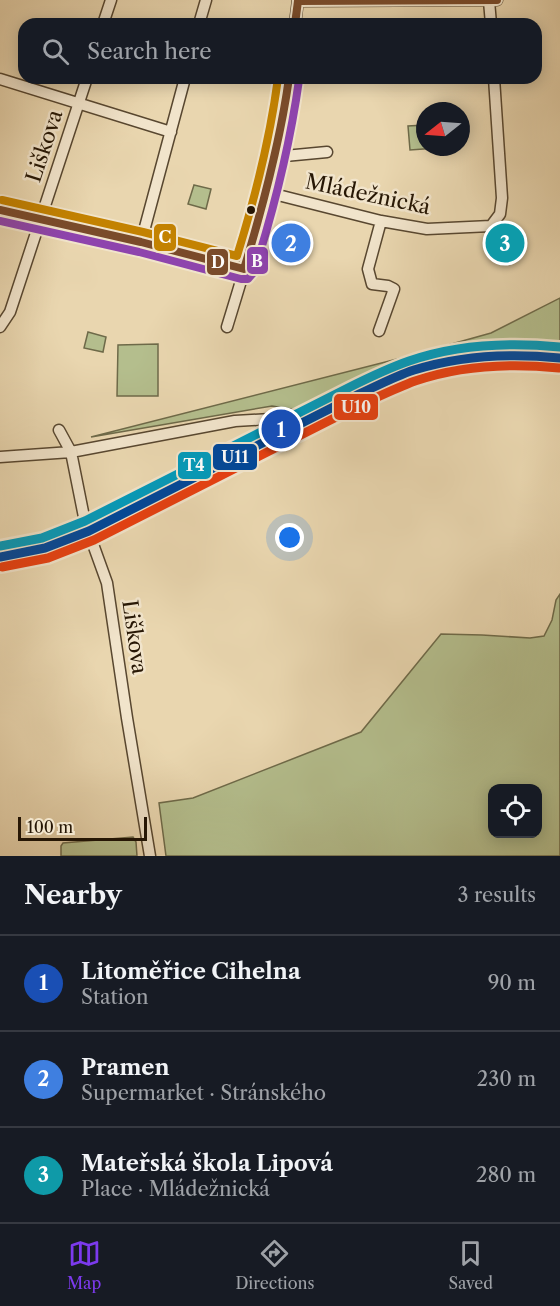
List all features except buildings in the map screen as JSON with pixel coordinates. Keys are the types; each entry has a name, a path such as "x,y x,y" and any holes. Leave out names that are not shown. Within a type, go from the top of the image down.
{"street":[{"path":"105,18 111,0"},
{"path":"201,18 206,0"},
{"path":"296,18 298,0 493,0 492,18"},
{"path":"0,79 171,132"},
{"name":"Liškova","path":"0,327 10,312 85,84"},
{"path":"141,242 183,84"},
{"path":"227,327 266,192 286,102 288,84"},
{"name":"Mládežnická","path":"266,192 427,229 491,226 500,214 502,198 494,84"},
{"path":"274,157 327,152"},
{"path":"0,210 141,242 244,269"},
{"path":"379,331 394,289 372,284 368,269 381,220"},
{"path":"0,457 71,452 235,421 288,418"},
{"name":"Liškova","path":"59,430 71,452 85,522 107,583 150,856"}],"green space":[{"path":"408,126 416,126 416,150 410,150"},
{"path":"194,185 211,189 206,209 188,204"},
{"path":"560,298 560,351 506,348 466,351 440,356 390,372 309,412 272,406 91,437 491,333"},
{"path":"88,332 106,337 103,352 84,348"},
{"path":"158,344 158,396 117,396 118,345"},
{"path":"560,594 560,856 166,856 159,803 193,798 361,732 441,634 530,638 544,636 552,620 556,600"},
{"path":"133,837 136,842 137,856 61,856 63,843"}],"transit line":[{"name":"D","path":"296,18 298,1 497,0"},
{"name":"C","path":"2,200 237,256 261,168 277,84"},
{"name":"D","path":"0,210 141,242 244,269 270,174 288,84"},
{"name":"B","path":"0,221 248,279 254,272 275,201 298,84"},
{"name":"T4","path":"0,546 42,538 85,521 357,383 409,361 446,351 484,346 560,347"},
{"name":"U11","path":"0,557 45,548 89,531 355,396 414,370 450,361 486,356 560,358"},
{"name":"U10","path":"2,567 48,558 94,540 360,405 415,381 450,372 486,367 559,368"}],"place":[{"name":"Pramen","path":"291,243"},
{"name":"Mateřská škola Lipová","path":"505,243"},
{"name":"Litoměřice Cihelna","path":"281,429"}]}
